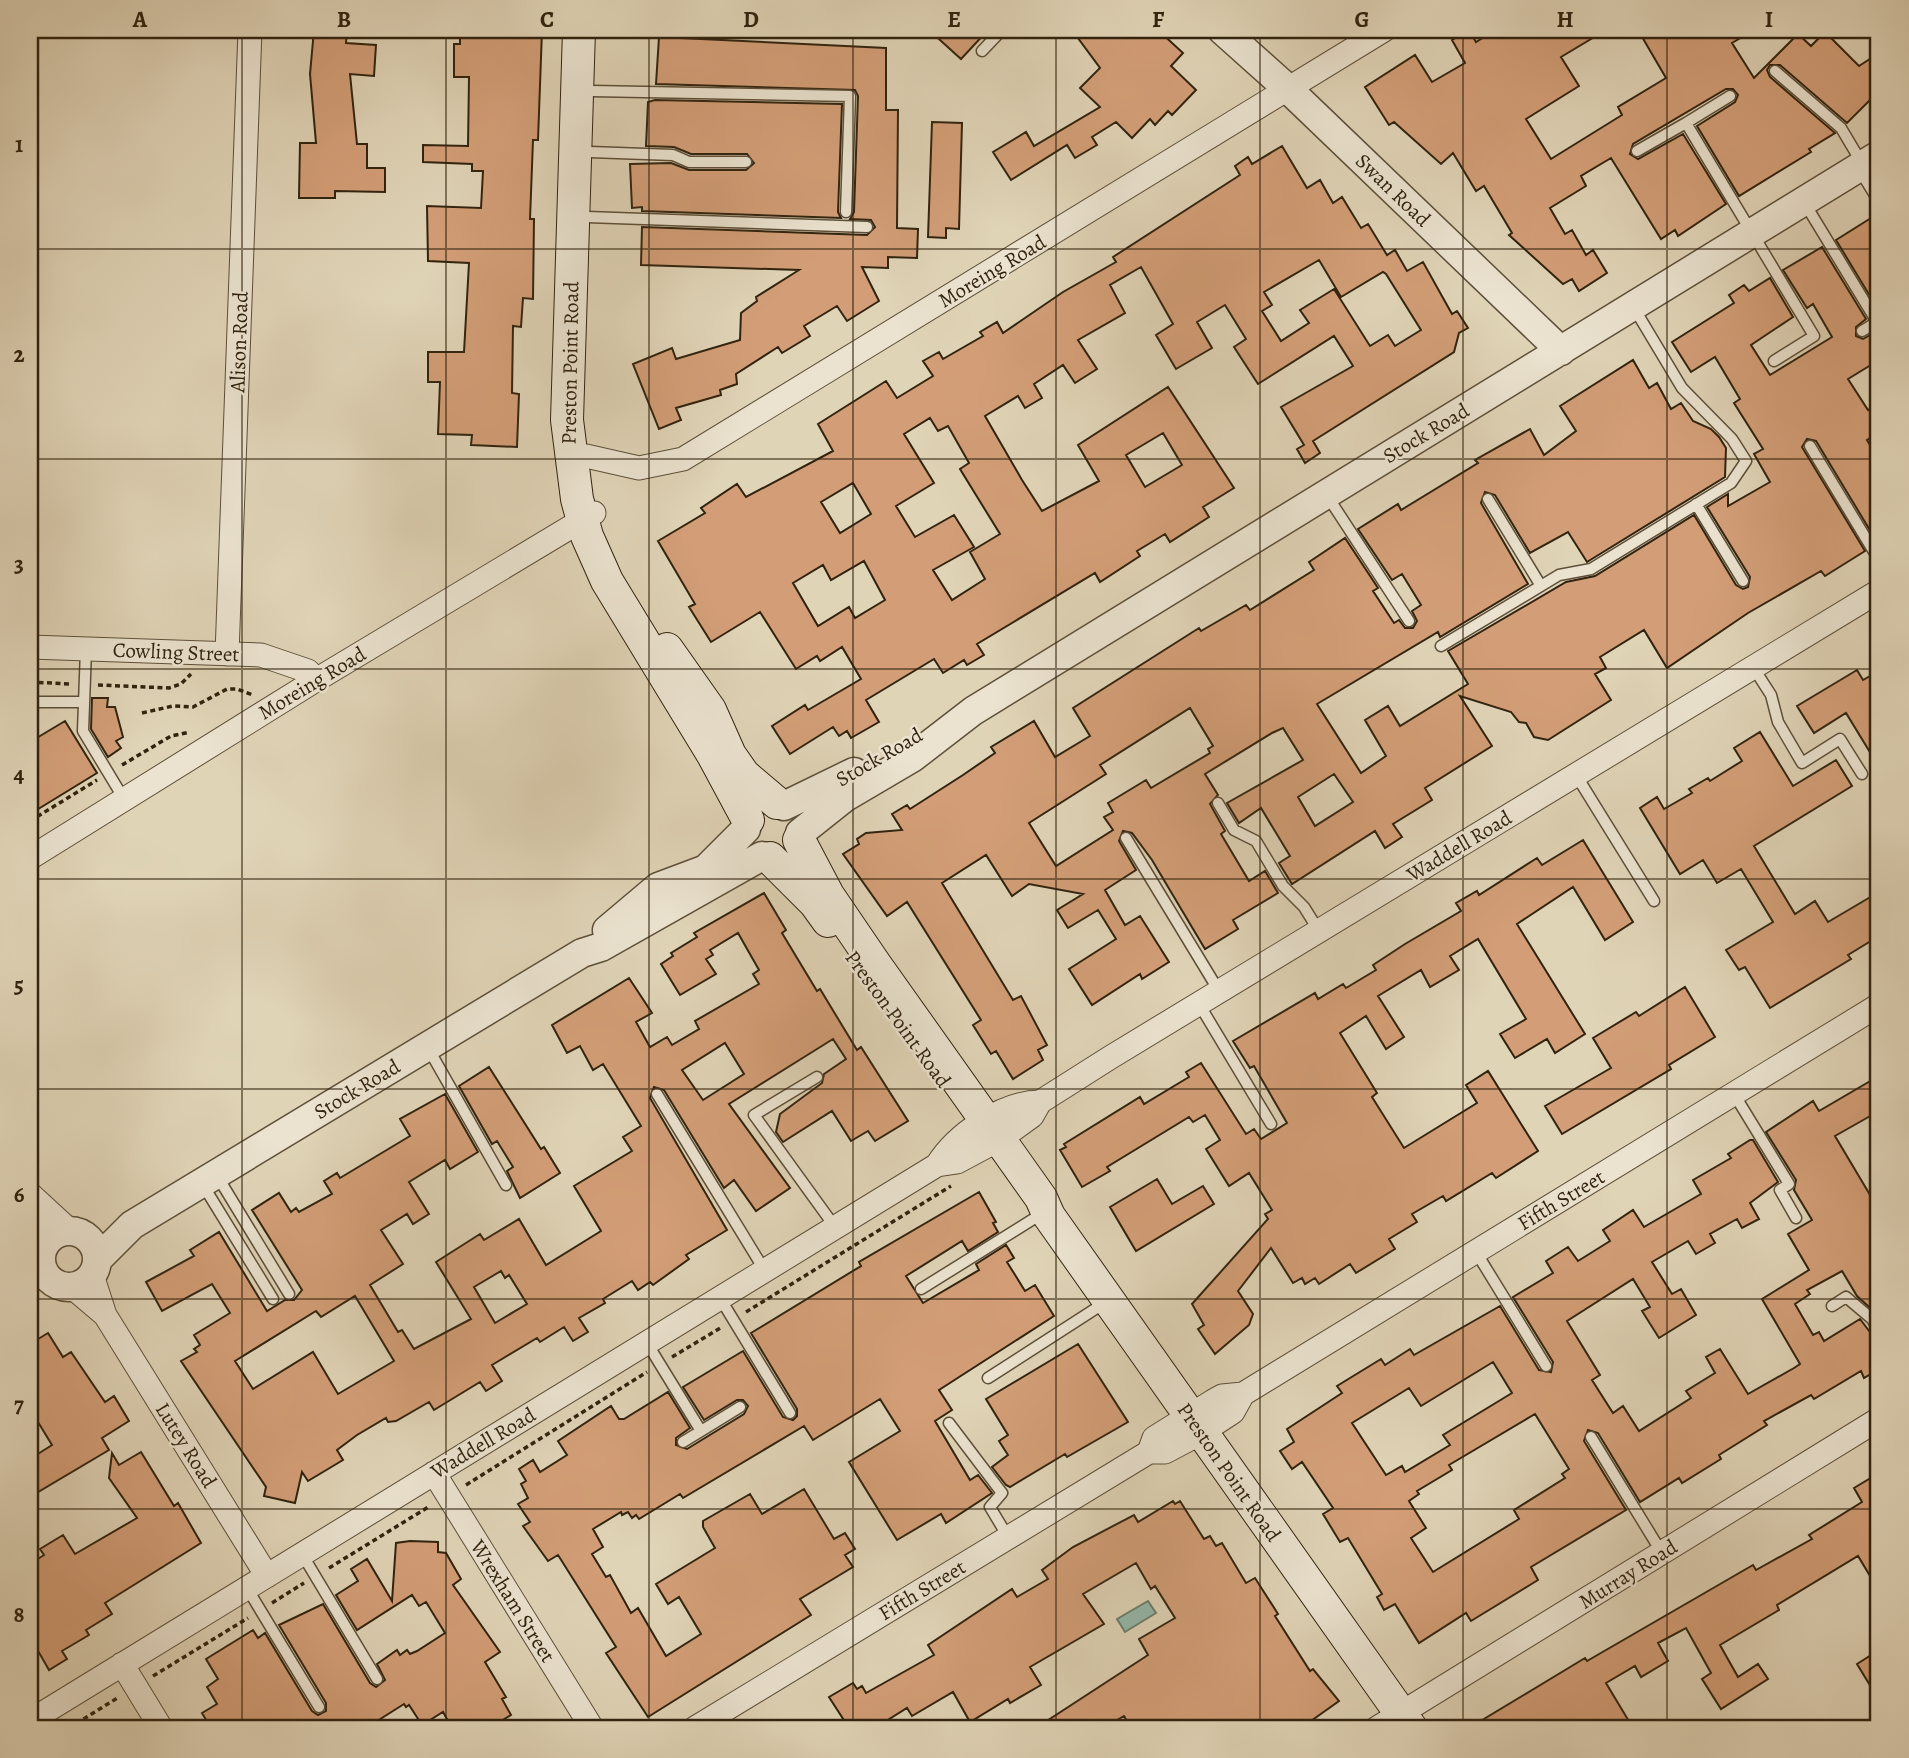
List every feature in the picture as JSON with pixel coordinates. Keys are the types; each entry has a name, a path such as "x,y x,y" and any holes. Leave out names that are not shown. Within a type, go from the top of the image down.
{"main road":[{"name":"Preston Point Road","path":"579,30 567,420 570,463 589,516 607,581 713,755 747,825"},
{"name":"Preston Point Road","path":"593,30 580,370 589,516 636,604 694,683 721,732 730,755 744,775 781,805"},
{"name":"Stock Road","path":"747,825 759,807 781,805"},
{"path":"781,805 796,816 799,836"},
{"path":"747,825 751,846 766,857"},
{"name":"Preston Point Road","path":"799,836 828,895 988,1133"},
{"name":"Stock Road","path":"766,857 791,852 799,836"},
{"name":"Preston Point Road","path":"766,857 815,902 988,1133 1041,1198 1046,1214 1195,1424 1396,1723"}],"street":[{"name":"Alison Road","path":"227,654 250,30"},
{"name":"Swan Road","path":"1222,30 1287,88 1561,352"},
{"name":"Moreing Road","path":"586,456 639,468 683,459 1384,30"},
{"name":"Stock Road","path":"799,836 844,798 912,758 973,711 1870,163"},
{"name":"Moreing Road","path":"30,858 316,680 589,516"},
{"name":"Waddell Road","path":"30,1721 937,1165 957,1162 1025,1102 1040,1102 1879,591"},
{"name":"Cowling Street","path":"30,647 261,655 309,671 316,680"},
{"name":"Stock Road","path":"781,805 858,770 954,712 973,711"},
{"name":"Stock Road","path":"80,1277 132,1225 582,953 658,887 706,869 747,825"},
{"name":"Stock Road","path":"582,953 601,947 766,857"},
{"name":"Fifth Street","path":"695,1728 1149,1452 1165,1452 1195,1424 1233,1412 1243,1394 1879,1005"},
{"path":"30,1194 55,1247 46,1275 80,1277"},
{"name":"Stock Road","path":"55,1247 132,1225"},
{"path":"55,1247 91,1241 80,1277"},
{"path":"30,1294 80,1277"},
{"name":"Lutey Road","path":"80,1277 105,1315 257,1582"},
{"name":"Murray Road","path":"1396,1723 1662,1553 1879,1419"},
{"name":"Wrexham Street","path":"434,1473 592,1728"},
{"path":"122,1664 161,1728"}],"lane":[{"path":"982,51 1002,30"},
{"path":"1775,71 1841,128 1870,163 1879,202"},
{"path":"591,91 850,96 846,212"},
{"path":"1637,151 1730,96"},
{"path":"1686,123 1814,336 1774,360"},
{"path":"590,152 673,155 689,162 746,162"},
{"path":"1804,201 1877,322 1862,331"},
{"path":"587,217 867,227"},
{"path":"1441,646 1559,575 1591,569 1731,483 1746,461 1732,439 1682,388 1634,308"},
{"path":"1810,446 1879,560"},
{"path":"1326,494 1409,621"},
{"path":"1488,499 1541,586"},
{"path":"1696,504 1743,581"},
{"path":"86,649 83,731 124,799"},
{"path":"1754,667 1771,695 1778,722 1802,763 1840,739 1863,774"},
{"path":"30,702 84,702"},
{"path":"1576,775 1654,901"},
{"path":"1217,803 1234,830 1256,841 1283,886 1304,907 1319,931"},
{"path":"1126,838 1219,991"},
{"path":"1199,1004 1271,1124"},
{"path":"427,1047 506,1185"},
{"path":"817,1077 754,1115 835,1227"},
{"path":"657,1094 765,1271"},
{"path":"1734,1094 1789,1184 1780,1190 1796,1218"},
{"path":"209,1178 289,1294"},
{"path":"209,1178 273,1299"},
{"path":"921,1289 1046,1214"},
{"path":"1476,1252 1546,1366"},
{"path":"1832,1306 1846,1297 1872,1320 1879,1331"},
{"path":"720,1298 790,1413"},
{"path":"988,1378 1108,1301"},
{"path":"647,1343 701,1431"},
{"path":"683,1442 740,1407"},
{"path":"949,1423 1002,1493 990,1507 1008,1537"},
{"path":"1591,1437 1662,1553"},
{"path":"302,1554 377,1679"},
{"path":"257,1582 261,1610 319,1707"}],"path":[{"path":"30,682 176,687 196,668"},
{"path":"142,713 173,706 193,707 227,689 237,688 255,696"},
{"path":"246,702 262,692"},
{"path":"30,821 171,736 195,732"},
{"path":"69,1728 954,1184"}],"shaded area":[{"path":"1148,1601 1156,1613 1125,1632 1117,1619"}],"building":[{"path":"314,30 347,30 346,43 376,45 374,76 350,74 357,144 367,144 367,168 385,168 385,192 335,191 335,198 299,198 300,143 316,143 310,74"},
{"path":"460,30 542,30 538,140 533,140 530,219 534,219 533,299 523,298 521,327 513,326 512,393 519,394 517,447 471,445 472,435 438,434 440,382 428,382 428,352 464,352 469,263 428,261 427,206 481,208 483,171 472,171 472,164 423,162 423,145 468,146 469,77 454,77 454,44 460,44"},
{"path":"929,30 988,30 961,59"},
{"path":"1072,30 1158,30 1183,53 1171,66 1196,90 1172,115 1168,111 1155,125 1150,119 1132,138 1116,122 1092,137 1097,145 1075,158 1067,145 1011,180 993,152 1026,132 1034,146 1100,107 1080,88 1100,68"},
{"path":"1469,30 1476,42 1495,30 1606,30 1561,57 1579,86 1526,119 1551,159 1622,115 1618,107 1666,78 1638,30 1754,30 1732,43 1754,78 1798,34 1811,46 1825,32 1859,66 1879,53 1879,91 1847,123 1780,65 1770,65 1767,70 1770,77 1835,133 1809,149 1811,152 1739,196 1697,126 1735,102 1738,95 1733,89 1726,89 1633,144 1630,154 1638,159 1683,134 1726,204 1678,236 1675,230 1661,239 1611,158 1581,176 1586,186 1550,208 1565,234 1572,230 1586,255 1593,250 1607,273 1579,291 1572,279 1563,284 1509,235 1512,233 1484,186 1476,191 1453,153 1441,164 1394,122 1389,125 1365,87 1415,55 1432,82 1465,63 1452,40"},
{"path":"659,37 886,48 886,110 898,110 897,228 918,229 917,258 888,257 888,268 862,267 879,301 847,321 837,306 804,326 810,336 782,353 778,347 736,374 737,384 720,390 721,395 676,408 681,420 659,429 633,364 672,348 676,359 740,340 741,313 757,301 756,297 799,270 641,265 642,227 867,235 875,227 871,220 850,219 854,212 858,96 855,90 656,84"},
{"path":"648,102 842,104 838,212 841,218 642,211 642,207 632,208 630,164 671,163 689,170 746,170 754,163 747,154 691,154 674,147 646,146"},
{"path":"932,122 962,123 959,229 946,228 946,238 928,237"},
{"path":"1282,146 1307,188 1320,180 1333,203 1342,197 1361,228 1368,224 1387,255 1395,250 1407,271 1423,262 1452,314 1457,311 1468,328 1459,333 1454,352 1313,441 1320,453 1305,463 1297,449 1304,445 1281,407 1353,366 1334,336 1258,384 1234,347 1246,339 1225,305 1197,322 1212,348 1176,369 1156,335 1173,324 1141,267 1110,285 1125,313 1078,340 1097,369 1075,383 1063,365 1034,384 1042,398 1025,408 1018,396 985,416 1022,480 1042,511 1099,481 1078,445 1168,387 1234,488 1203,507 1209,517 1170,542 1165,534 1137,551 1140,556 1100,582 1095,573 977,644 984,655 967,665 964,660 943,673 934,659 866,700 879,722 851,738 847,731 839,736 833,727 790,754 772,726 805,705 808,710 861,679 842,647 820,661 817,656 796,669 760,612 711,642 689,607 695,604 658,541 705,513 701,508 737,484 746,497 833,451 818,424 886,381 897,398 933,376 923,361 939,352 943,359 983,336 980,332 997,322 1003,333 1063,292 1116,262 1113,257 1240,175 1235,166 1248,157 1252,164","holes":["1319,260 1341,297 1383,272 1421,330 1395,346 1388,335 1370,346 1334,289 1300,310 1309,323 1281,341 1262,311 1272,305 1264,292","930,418 938,431 948,426 969,463 960,469 1000,534 970,552 985,579 952,600 933,570 974,547 954,515 915,537 896,506 934,483 904,434","1163,433 1182,465 1145,487 1126,455","853,483 871,514 840,533 821,502","864,561 885,600 855,618 849,607 818,626 793,583 823,565 831,580"]},
{"path":"1879,213 1879,311 1836,240"},
{"path":"1822,247 1866,319 1856,327 1856,336 1863,339 1879,330 1879,360 1848,379 1868,410 1879,403 1879,432 1867,440 1879,460 1879,527 1871,532 1816,441 1807,439 1802,447 1865,551 1825,576 1821,571 1748,613 1667,668 1644,630 1600,657 1606,668 1595,674 1611,700 1548,740 1534,737 1526,723 1519,722 1511,712 1460,696 1492,746 1425,788 1432,800 1393,824 1402,837 1385,848 1375,831 1292,884 1279,863 1290,856 1261,808 1239,823 1227,803 1303,760 1283,728 1272,733 1205,774 1218,795 1210,804 1225,831 1221,834 1249,881 1265,871 1278,893 1233,920 1238,929 1205,949 1152,860 1132,833 1123,831 1119,841 1136,870 1105,890 1125,925 1140,916 1169,962 1142,979 1140,974 1092,1005 1069,969 1116,939 1098,910 1068,928 1057,910 1083,894 1029,884 1012,896 986,855 942,883 1013,1000 1021,996 1047,1045 1038,1050 1043,1060 1013,1079 996,1051 991,1054 973,1025 981,1020 907,902 887,916 843,854 859,844 857,839 866,833 902,830 892,814 907,805 910,809 963,775 995,753 991,747 1034,721 1055,757 1090,736 1073,708 1199,628 1201,631 1246,605 1250,610 1314,570 1309,562 1345,538 1378,588 1373,591 1394,623 1399,620 1405,628 1413,628 1417,621 1412,611 1421,605 1402,574 1392,580 1358,529 1398,504 1401,510 1478,463 1475,460 1530,429 1544,455 1576,431 1560,406 1633,360 1649,388 1657,383 1671,409 1681,403 1693,421 1711,429 1719,437 1726,448 1725,477 1587,562 1568,532 1530,553 1495,495 1485,492 1481,503 1528,584 1440,637 1438,632 1317,704 1361,773 1386,756 1365,720 1388,706 1400,726 1468,684 1448,651 1566,582 1595,576 1694,515 1736,585 1743,589 1748,587 1750,577 1707,507 1728,494 1728,506 1770,482 1754,454 1763,449 1734,403 1740,399 1715,357 1691,372 1672,342 1734,303 1729,295 1744,285 1749,291 1770,278 1793,317 1751,345 1770,375 1832,337 1813,304 1807,308 1783,270","holes":["1190,708 1213,746 1208,749 1210,753 1151,788 1146,780 1108,803 1113,812 1104,817 1113,830 1056,866 1029,823 1106,774 1100,765","1334,774 1353,802 1315,826 1298,797"]},
{"path":"1857,670 1863,680 1879,671 1879,767 1846,713 1814,733 1797,706"},
{"path":"92,698 108,698 107,707 115,707 123,737 116,741 121,748 108,757 91,729"},
{"path":"65,721 97,773 30,814 30,742"},
{"path":"1760,732 1793,786 1836,760 1852,786 1754,846 1795,914 1815,901 1828,922 1879,892 1879,936 1848,955 1851,959 1770,1008 1745,967 1739,970 1726,950 1773,922 1741,869 1717,883 1703,860 1680,874 1640,808 1657,797 1664,809 1692,793 1689,789 1708,778 1710,781 1742,761 1734,748"},
{"path":"1583,840 1633,922 1605,940 1573,887 1517,924 1585,1034 1555,1053 1547,1039 1515,1058 1500,1034 1526,1019 1478,939 1450,956 1459,970 1430,987 1421,970 1378,996 1404,1037 1386,1049 1366,1016 1340,1033 1377,1093 1372,1097 1404,1148 1477,1103 1466,1085 1488,1071 1538,1151 1496,1178 1492,1173 1446,1201 1443,1196 1412,1214 1417,1222 1389,1239 1395,1249 1356,1273 1350,1264 1319,1284 1315,1278 1305,1284 1302,1278 1293,1283 1271,1248 1238,1291 1253,1314 1249,1325 1215,1354 1198,1329 1204,1325 1192,1304 1268,1219 1265,1214 1272,1210 1249,1173 1229,1186 1206,1149 1220,1140 1205,1115 1193,1122 1189,1117 1107,1167 1110,1171 1082,1187 1060,1150 1066,1147 1064,1144 1140,1097 1144,1104 1189,1077 1186,1072 1201,1063 1246,1134 1254,1129 1261,1139 1287,1123 1254,1066 1250,1068 1233,1041 1315,993 1318,999 1343,984 1346,988 1376,970 1373,965 1461,911 1456,903 1477,891 1479,895 1537,858 1542,865"},
{"path":"764,893 786,930 782,933 817,991 820,989 857,1050 861,1047 908,1121 875,1141 868,1131 851,1141 832,1111 783,1142 776,1132 780,1114 822,1083 824,1074 846,1059 833,1039 729,1104 790,1188 756,1211 734,1180 724,1188 664,1090 654,1087 650,1098 727,1230 686,1255 689,1259 653,1285 650,1282 638,1290 632,1281 603,1299 605,1303 579,1318 588,1332 573,1341 564,1327 540,1342 537,1338 492,1365 502,1381 486,1391 480,1382 434,1410 429,1402 396,1421 388,1422 386,1418 357,1435 337,1450 343,1460 308,1481 302,1472 295,1503 264,1496 266,1487 181,1361 197,1352 194,1349 200,1345 194,1335 230,1313 212,1284 162,1311 146,1282 194,1256 190,1250 219,1232 267,1311 285,1300 294,1300 302,1290 252,1210 279,1193 291,1212 296,1208 299,1212 332,1194 324,1181 337,1173 340,1178 410,1136 400,1119 445,1094 478,1152 450,1169 445,1160 409,1182 429,1214 413,1224 407,1214 381,1230 403,1264 370,1285 398,1332 402,1330 414,1349 471,1319 436,1262 480,1234 484,1240 519,1219 546,1265 601,1231 574,1186 632,1151 623,1137 641,1126 603,1064 593,1070 580,1046 567,1053 552,1025 629,978 652,1013 636,1022 650,1047 667,1037 672,1045 699,1029 695,1021 759,984 753,974 759,970 738,933 710,950 713,955 706,959 716,974 680,995 661,964 673,956 671,953 697,937 694,933","holes":["725,1043 744,1074 703,1100 682,1070","501,1271 505,1278 509,1275 527,1304 495,1323 474,1287","355,1296 394,1361 338,1394 313,1352 253,1389 235,1361 316,1311 321,1317"]},
{"path":"1685,987 1715,1037 1669,1065 1671,1069 1562,1134 1545,1106 1611,1068 1593,1038 1636,1012 1639,1016"},
{"path":"489,1067 541,1149 544,1147 560,1173 520,1198 507,1171 513,1167 497,1141 492,1144 459,1086"},
{"path":"1879,1076 1879,1111 1835,1136 1879,1210 1879,1316 1857,1296 1842,1271 1807,1290 1810,1294 1795,1304 1813,1335 1819,1332 1824,1341 1860,1319 1873,1336 1879,1339 1879,1369 1864,1378 1861,1371 1814,1399 1811,1395 1764,1421 1767,1425 1719,1455 1721,1459 1682,1483 1679,1478 1640,1502 1598,1433 1588,1430 1584,1441 1626,1510 1531,1567 1538,1580 1471,1621 1466,1613 1419,1643 1395,1604 1384,1610 1377,1597 1382,1594 1348,1538 1340,1542 1323,1514 1333,1508 1302,1462 1292,1469 1280,1451 1294,1442 1287,1429 1342,1393 1337,1386 1381,1359 1385,1365 1410,1349 1414,1355 1500,1306 1539,1370 1551,1372 1553,1362 1513,1297 1553,1273 1546,1261 1568,1247 1578,1261 1610,1241 1603,1230 1633,1210 1644,1227 1701,1194 1693,1180 1731,1158 1728,1154 1750,1140 1753,1140 1778,1182 1750,1203 1759,1219 1742,1228 1737,1219 1710,1234 1715,1243 1696,1254 1688,1241 1652,1262 1672,1294 1681,1289 1696,1315 1659,1338 1642,1311 1650,1307 1633,1279 1567,1321 1600,1375 1592,1380 1613,1413 1623,1406 1639,1431 1691,1398 1686,1391 1715,1373 1706,1357 1720,1349 1748,1394 1794,1368 1800,1364 1762,1299 1809,1270 1788,1234 1812,1220 1794,1190 1796,1180 1766,1132 1813,1101 1819,1111","holes":["1493,1362 1512,1393 1443,1435 1450,1445 1405,1472 1402,1466 1386,1475 1352,1423 1409,1388 1421,1406","1535,1414 1569,1469 1562,1474 1565,1478 1514,1510 1519,1519 1433,1572 1411,1538 1426,1528 1409,1501 1419,1494 1417,1491 1452,1470 1449,1465"]},
{"path":"1157,1179 1172,1204 1203,1186 1214,1204 1136,1251 1110,1207"},
{"path":"979,1192 996,1222 993,1223 998,1232 968,1251 962,1241 906,1276 923,1303 979,1270 976,1264 1006,1245 1014,1258 1007,1262 1025,1291 1035,1285 1054,1316 939,1390 952,1410 935,1421 970,1480 978,1475 992,1493 946,1523 941,1514 897,1540 849,1462 900,1431 880,1399 813,1440 804,1426 683,1498 680,1494 639,1519 636,1515 632,1518 628,1512 622,1515 621,1512 593,1529 603,1547 592,1554 606,1577 610,1575 631,1613 638,1608 666,1656 701,1634 679,1597 668,1604 656,1584 715,1548 703,1527 703,1521 750,1494 762,1514 804,1489 834,1539 845,1533 855,1549 845,1555 853,1567 800,1599 811,1615 648,1717 606,1653 616,1647 558,1555 548,1561 523,1526 530,1522 518,1504 528,1498 521,1484 526,1481 519,1469 533,1460 540,1472 567,1455 558,1441 611,1406 619,1419 624,1419 668,1392 690,1428 676,1438 676,1445 687,1449 744,1414 748,1406 743,1400 737,1400 704,1420 683,1387 743,1351 783,1417 793,1420 797,1416 797,1409 751,1333 861,1266 859,1262"},
{"path":"48,1333 63,1357 71,1352 105,1402 114,1396 129,1421 102,1438 109,1450 38,1492 36,1488 30,1492 30,1459 52,1445 30,1409 30,1344"},
{"path":"1078,1344 1128,1422 1067,1457 1065,1454 1010,1487 992,1467 1008,1455 999,1441 1008,1435 986,1399"},
{"path":"141,1452 174,1506 178,1503 201,1543 105,1603 112,1614 86,1630 89,1635 62,1651 67,1659 49,1670 37,1649 30,1653 30,1564 44,1555 40,1549 63,1535 75,1554 137,1518 109,1478 112,1453 119,1465"},
{"path":"1879,1473 1879,1591 1858,1556 1777,1605 1779,1610 1720,1645 1738,1677 1758,1664 1768,1679 1721,1709 1702,1679 1711,1673 1686,1628 1658,1643 1668,1661 1641,1677 1635,1666 1606,1683 1633,1728 1469,1728 1585,1658 1587,1661 1753,1565 1756,1570 1812,1539 1809,1535 1862,1502 1854,1488"},
{"path":"1173,1501 1175,1504 1180,1501 1204,1539 1210,1536 1216,1546 1222,1543 1246,1583 1255,1578 1278,1614 1275,1616 1310,1671 1313,1669 1339,1701 1301,1728 1131,1728 1124,1716 1103,1728 1036,1728 1148,1655 1139,1639 1175,1618 1155,1586 1151,1589 1136,1563 1083,1594 1104,1624 1030,1667 1041,1685 1010,1703 1008,1699 970,1722 953,1692 912,1716 907,1708 875,1728 849,1728 829,1697 853,1683 857,1689 862,1686 866,1693 934,1655 928,1645 1012,1589 1017,1597 1048,1579 1042,1570 1073,1547 1134,1515 1138,1522"},
{"path":"438,1542 438,1552 446,1553 461,1579 453,1585 500,1652 485,1662 506,1697 502,1699 511,1715 489,1728 452,1728 443,1712 422,1725 409,1705 406,1707 404,1704 366,1728 211,1728 202,1713 217,1704 207,1687 218,1679 206,1659 253,1630 258,1638 265,1633 312,1711 318,1715 326,1711 326,1703 279,1625 323,1604 370,1683 376,1687 385,1680 377,1664 397,1650 400,1655 407,1650 410,1654 417,1651 445,1633 426,1602 419,1606 412,1595 357,1630 336,1595 358,1581 351,1569 367,1559 392,1601 396,1543"},
{"path":"1879,1650 1879,1700 1857,1664"}]}
